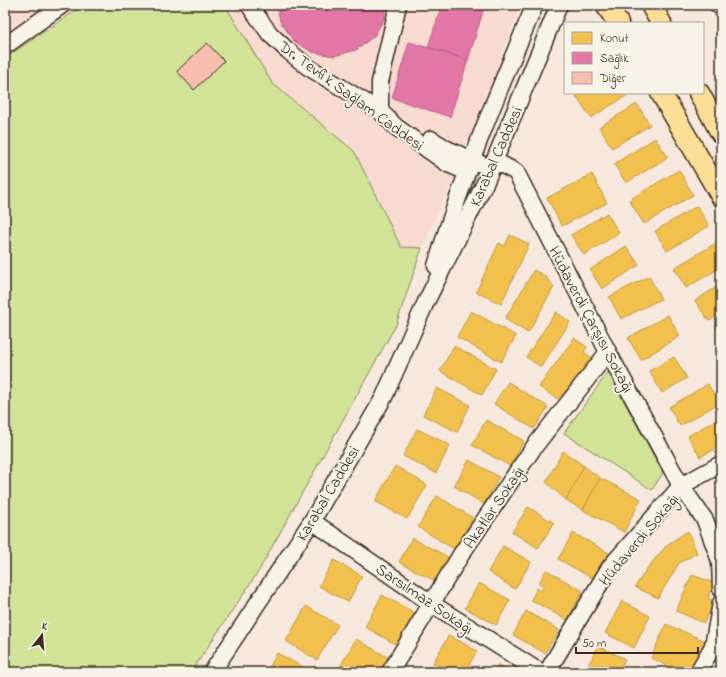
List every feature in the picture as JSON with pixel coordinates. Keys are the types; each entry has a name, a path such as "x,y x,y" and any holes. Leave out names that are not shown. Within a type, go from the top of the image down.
{"main road":[{"path":"606,5 617,22"},
{"path":"651,5 660,22"},
{"path":"662,94 721,196"},
{"path":"700,94 721,133"}],"street":[{"path":"5,46 62,5"},
{"name":"Dr. Tevfik Sağlam Caddesi","path":"249,5 270,34 308,66 380,111 396,117 447,149 469,166"},
{"path":"380,111 380,82 398,5"},
{"name":"Karabal Caddesi","path":"425,304 450,216 535,5"},
{"name":"Karabal Caddesi","path":"212,672 312,521 384,396 425,304 493,165 559,5"},
{"name":"Hüdaverdi Çarşısı Sokağı","path":"469,166 493,165 516,172 608,352 682,486 706,520 720,561 721,589"},
{"name":"Akatlar Sokağı","path":"390,672 462,553 534,447 608,352"},
{"name":"Hüdaverdi Sokağı","path":"547,672 610,567 682,486 721,464"},
{"name":"Sarsılmaz Sokağı","path":"312,521 432,604 540,672"},
{"path":"698,672 713,646 721,603"}],"shaded area":[{"path":"5,5 84,5 5,58"},
{"path":"225,5 521,5 461,162 422,248 401,247 354,151 272,83"}],"green space":[{"path":"84,5 225,5 272,83 354,151 401,247 422,248 396,325 258,572 191,672 5,672 5,58"},
{"path":"608,372 663,473 652,490 564,433"}],"building: Konut":[{"path":"579,94 629,94 591,118 576,96"},
{"path":"637,104 650,125 612,148 599,127"},
{"path":"655,138 668,157 626,183 614,164"},
{"path":"679,170 693,195 644,224 629,200"},
{"path":"592,174 607,203 562,226 547,198"},
{"path":"697,206 709,226 667,251 655,231"},
{"path":"607,213 619,233 584,255 571,235"},
{"path":"510,235 529,244 501,304 476,292 499,243 505,246"},
{"path":"718,242 721,246 721,267 686,288 674,268"},
{"path":"626,246 639,265 602,289 590,270"},
{"path":"534,270 545,276 554,287 528,333 505,319"},
{"path":"649,276 661,299 621,319 609,297"},
{"path":"721,284 721,313 709,321 695,301"},
{"path":"471,311 516,336 501,362 457,337"},
{"path":"556,312 570,322 541,367 526,357"},
{"path":"668,315 680,336 641,360 628,338"},
{"path":"721,324 721,336 716,327"},
{"path":"574,338 587,347 584,352 595,360 558,399 539,387"},
{"path":"454,346 496,369 482,395 440,371"},
{"path":"674,357 687,378 662,393 649,371"},
{"path":"508,382 548,407 534,429 494,404"},
{"path":"708,384 719,403 680,426 669,407"},
{"path":"437,388 470,405 457,432 423,415"},
{"path":"721,417 721,446 700,457 688,436"},
{"path":"486,420 524,441 510,466 472,445"},
{"path":"417,429 450,445 436,473 403,456"},
{"path":"563,451 584,466 566,500 546,482"},
{"path":"469,460 499,477 484,504 454,486"},
{"path":"395,466 427,485 407,519 375,501"},
{"path":"584,466 600,478 583,510 566,500"},
{"path":"600,478 641,499 624,532 583,510"},
{"path":"437,496 473,518 454,549 418,527"},
{"path":"528,507 554,523 538,548 512,532"},
{"path":"688,531 697,553 679,563 658,598 635,587 648,567 668,544"},
{"path":"573,533 609,553 594,579 558,559"},
{"path":"412,538 450,558 437,582 399,562"},
{"path":"503,546 531,562 515,589 488,572"},
{"path":"334,560 362,576 348,602 319,586"},
{"path":"546,570 583,591 567,620 531,600 537,588 541,591 544,586 539,583"},
{"path":"692,575 714,583 708,598 714,602 704,623 676,611"},
{"path":"479,583 510,600 496,625 465,608"},
{"path":"382,595 415,613 397,645 365,627"},
{"path":"622,601 650,616 634,648 605,633"},
{"path":"306,606 338,625 317,660 286,641"},
{"path":"526,611 559,630 545,653 513,635"},
{"path":"666,624 705,641 691,672 681,672 651,658"},
{"path":"449,635 477,651 465,672 449,672 433,663"},
{"path":"356,639 389,658 381,672 337,672"},
{"path":"598,646 625,659 619,672 585,672"},
{"path":"277,653 312,672 267,672"},
{"path":"498,664 511,672 494,672"},
{"path":"645,668 652,672 643,672"}],"building: Sağlık":[{"path":"277,5 386,5 384,19 374,36 356,50 334,56 312,52 294,41 280,21"},
{"path":"442,5 485,5 468,60 428,47"},
{"path":"409,42 468,60 450,117 392,98"}],"building: Diğer":[{"path":"207,43 224,61 194,90 177,71"}]}
